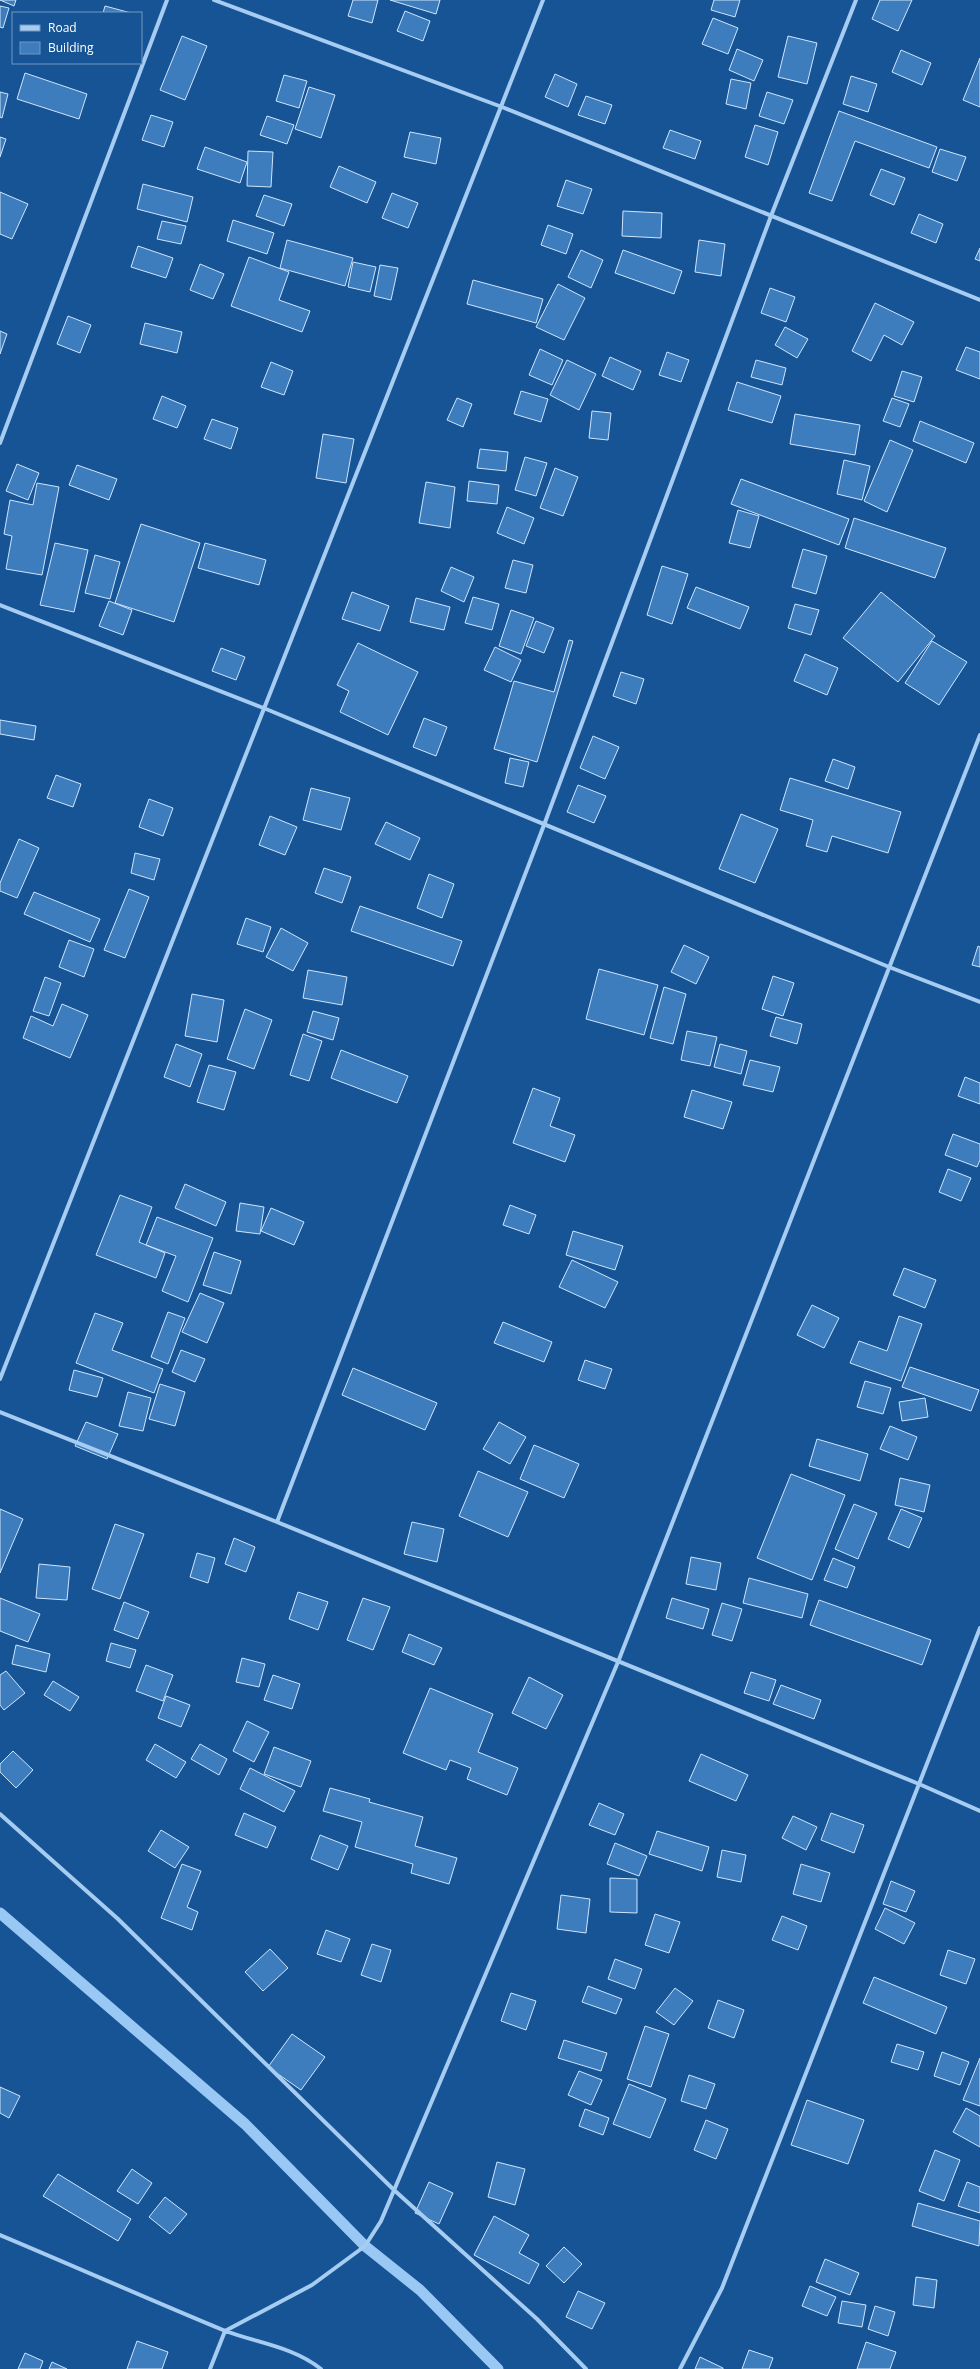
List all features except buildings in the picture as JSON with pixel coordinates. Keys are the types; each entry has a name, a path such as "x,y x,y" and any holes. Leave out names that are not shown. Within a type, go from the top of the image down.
{"street":[{"path":"0,443 167,0"},
{"path":"214,0 502,106 980,300"},
{"path":"0,1379 266,709 543,0"},
{"path":"277,1522 544,825 771,216 856,0"},
{"path":"0,605 266,709 889,967 980,1002"},
{"path":"210,2369 225,2331 312,2285 365,2246 381,2221 618,1662 980,735"},
{"path":"0,1412 277,1522 919,1784 980,1811"},
{"path":"680,2369 722,2288 980,1628"},
{"path":"0,1814 118,1919 394,2190 537,2319 586,2369"},
{"path":"0,2235 225,2331 284,2348 312,2362 321,2369"}],"waterway":[{"path":"0,1913 245,2124 365,2246 420,2290 498,2369"}]}
